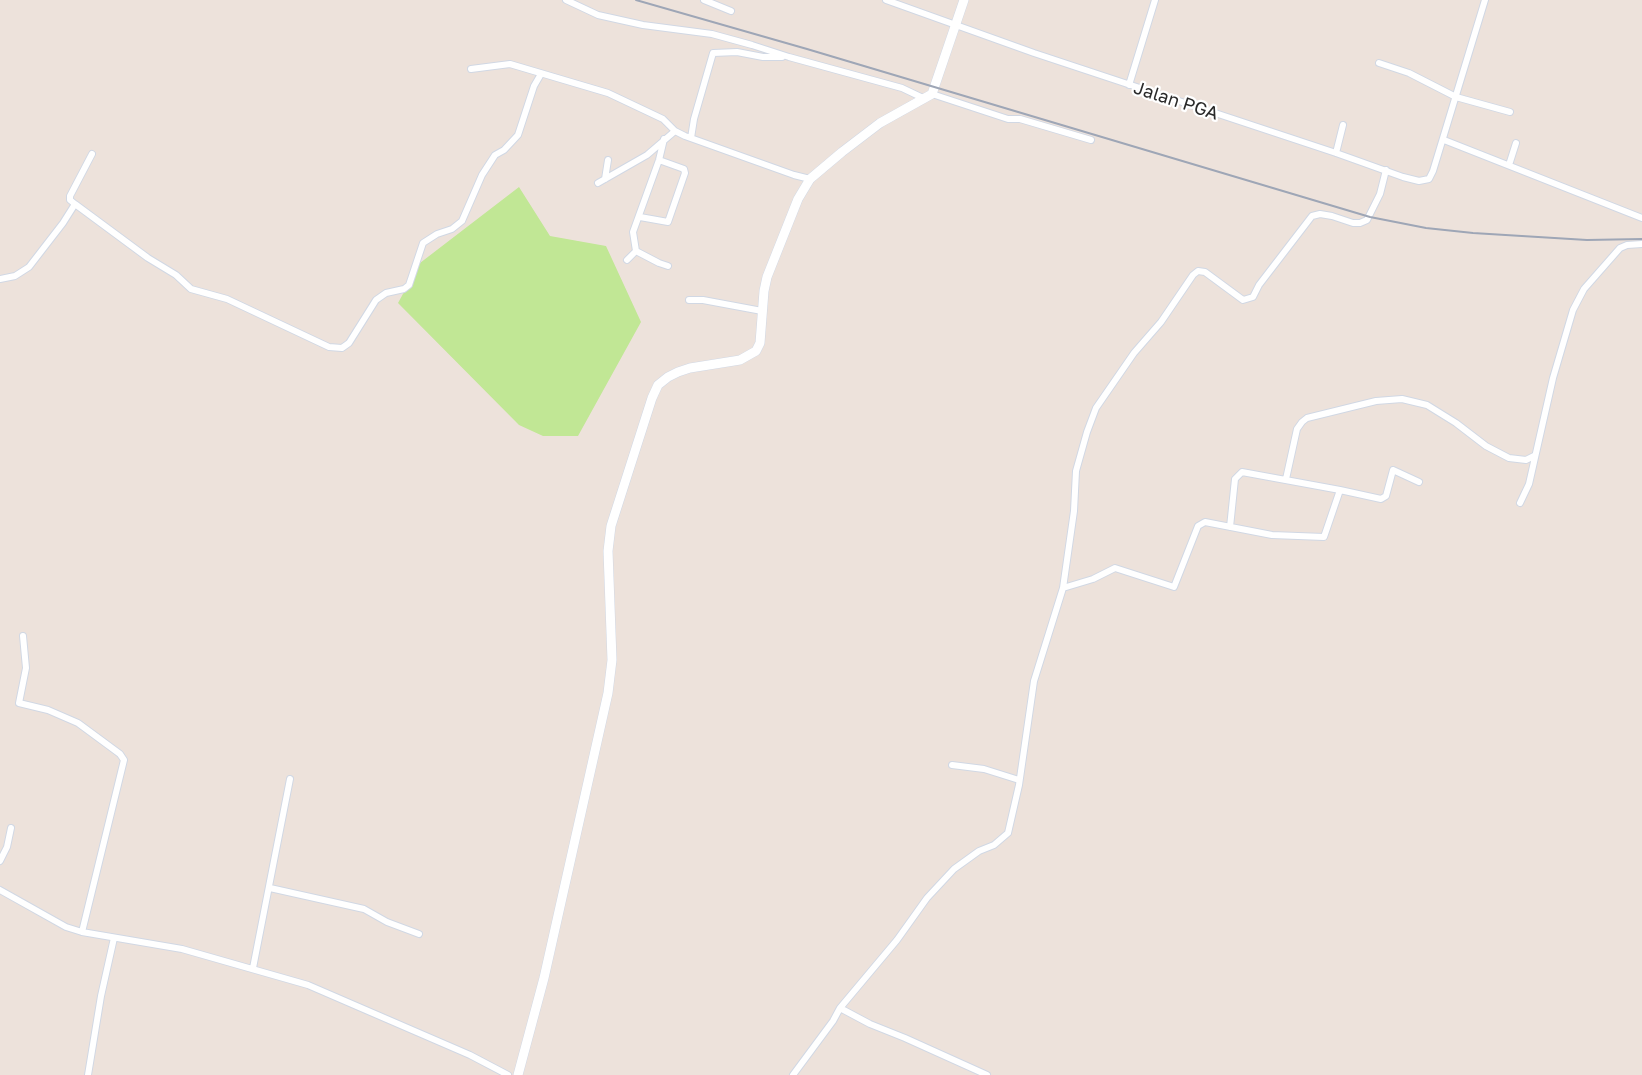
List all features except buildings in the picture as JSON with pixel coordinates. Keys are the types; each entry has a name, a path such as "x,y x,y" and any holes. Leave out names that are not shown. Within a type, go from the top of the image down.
{"main road":[{"path":"518,1075 544,978 608,693 612,660 608,551 611,526 652,398 658,385 668,376 690,368 740,360 756,351 762,334 766,283 798,199 810,179 880,123 932,94 964,0"}],"street":[{"path":"566,0 598,15 659,28 712,34 903,88 923,98"},
{"path":"704,0 731,11"},
{"name":"Jalan PGA","path":"886,0 1129,85 1419,181 1429,179 1444,140"},
{"path":"1129,85 1155,0"},
{"path":"1485,0 1444,140 1642,218"},
{"path":"691,138 694,119 713,53 737,52 764,57 789,57"},
{"path":"1379,63 1409,73 1456,97 1510,112"},
{"path":"471,69 510,64 628,101 663,119 675,131 691,138 810,179"},
{"path":"92,154 70,196 70,200 75,204 148,258 176,275 191,289 227,299 329,347 342,348 349,343 376,300 386,293 404,289 409,285 423,243 438,234 452,230 462,221 482,175 495,156 518,135 534,86 541,74"},
{"path":"932,94 1008,119 1020,118 1091,140"},
{"path":"1336,153 1343,125"},
{"path":"598,183 647,155 675,131"},
{"path":"636,251 633,231 640,217 664,139"},
{"path":"1509,165 1516,143"},
{"path":"605,179 608,160"},
{"path":"640,217 668,222 686,173 684,169 659,160"},
{"path":"793,1075 840,1008 897,940 927,898 954,869 979,851 994,845 1008,833 1039,658 1063,588 1074,511 1076,471 1096,408 1134,353 1161,322 1193,275 1198,271 1205,272 1243,300 1253,297 1259,285 1311,216 1320,214 1332,216 1353,223 1367,220 1380,194 1386,170"},
{"path":"0,279 15,276 29,267 75,204"},
{"path":"1520,503 1529,484 1560,350 1573,310 1584,289 1620,248 1642,244"},
{"path":"627,260 636,251"},
{"path":"636,251 659,264 668,266"},
{"path":"689,300 704,300 762,311"},
{"path":"1286,479 1297,429 1302,422 1307,418 1376,401 1402,399 1427,405 1486,446 1509,458 1526,460 1534,456"},
{"path":"1230,527 1235,479 1238,474 1246,472 1384,499 1393,470 1419,482"},
{"path":"1063,588 1093,579 1115,568 1174,587 1200,524 1209,522 1272,535 1323,537 1340,490"},
{"path":"23,636 26,668 19,704 48,710 78,723 120,754 124,760 82,932"},
{"path":"952,765 984,769 1019,780"},
{"path":"253,968 290,779"},
{"path":"0,861 8,847 11,828"},
{"path":"270,888 364,909 387,922 418,934"},
{"path":"0,890 66,927 82,932 182,949 253,968 335,995 470,1055 508,1075"},
{"path":"88,1075 101,996 114,938"},
{"path":"840,1008 870,1024 987,1075"}],"green space":[{"path":"519,187 550,236 606,246 641,322 578,436 543,436 519,425 398,303 420,263"}],"railway":[{"path":"636,0 1370,217 1426,228 1473,233 1587,240 1642,239"}]}
